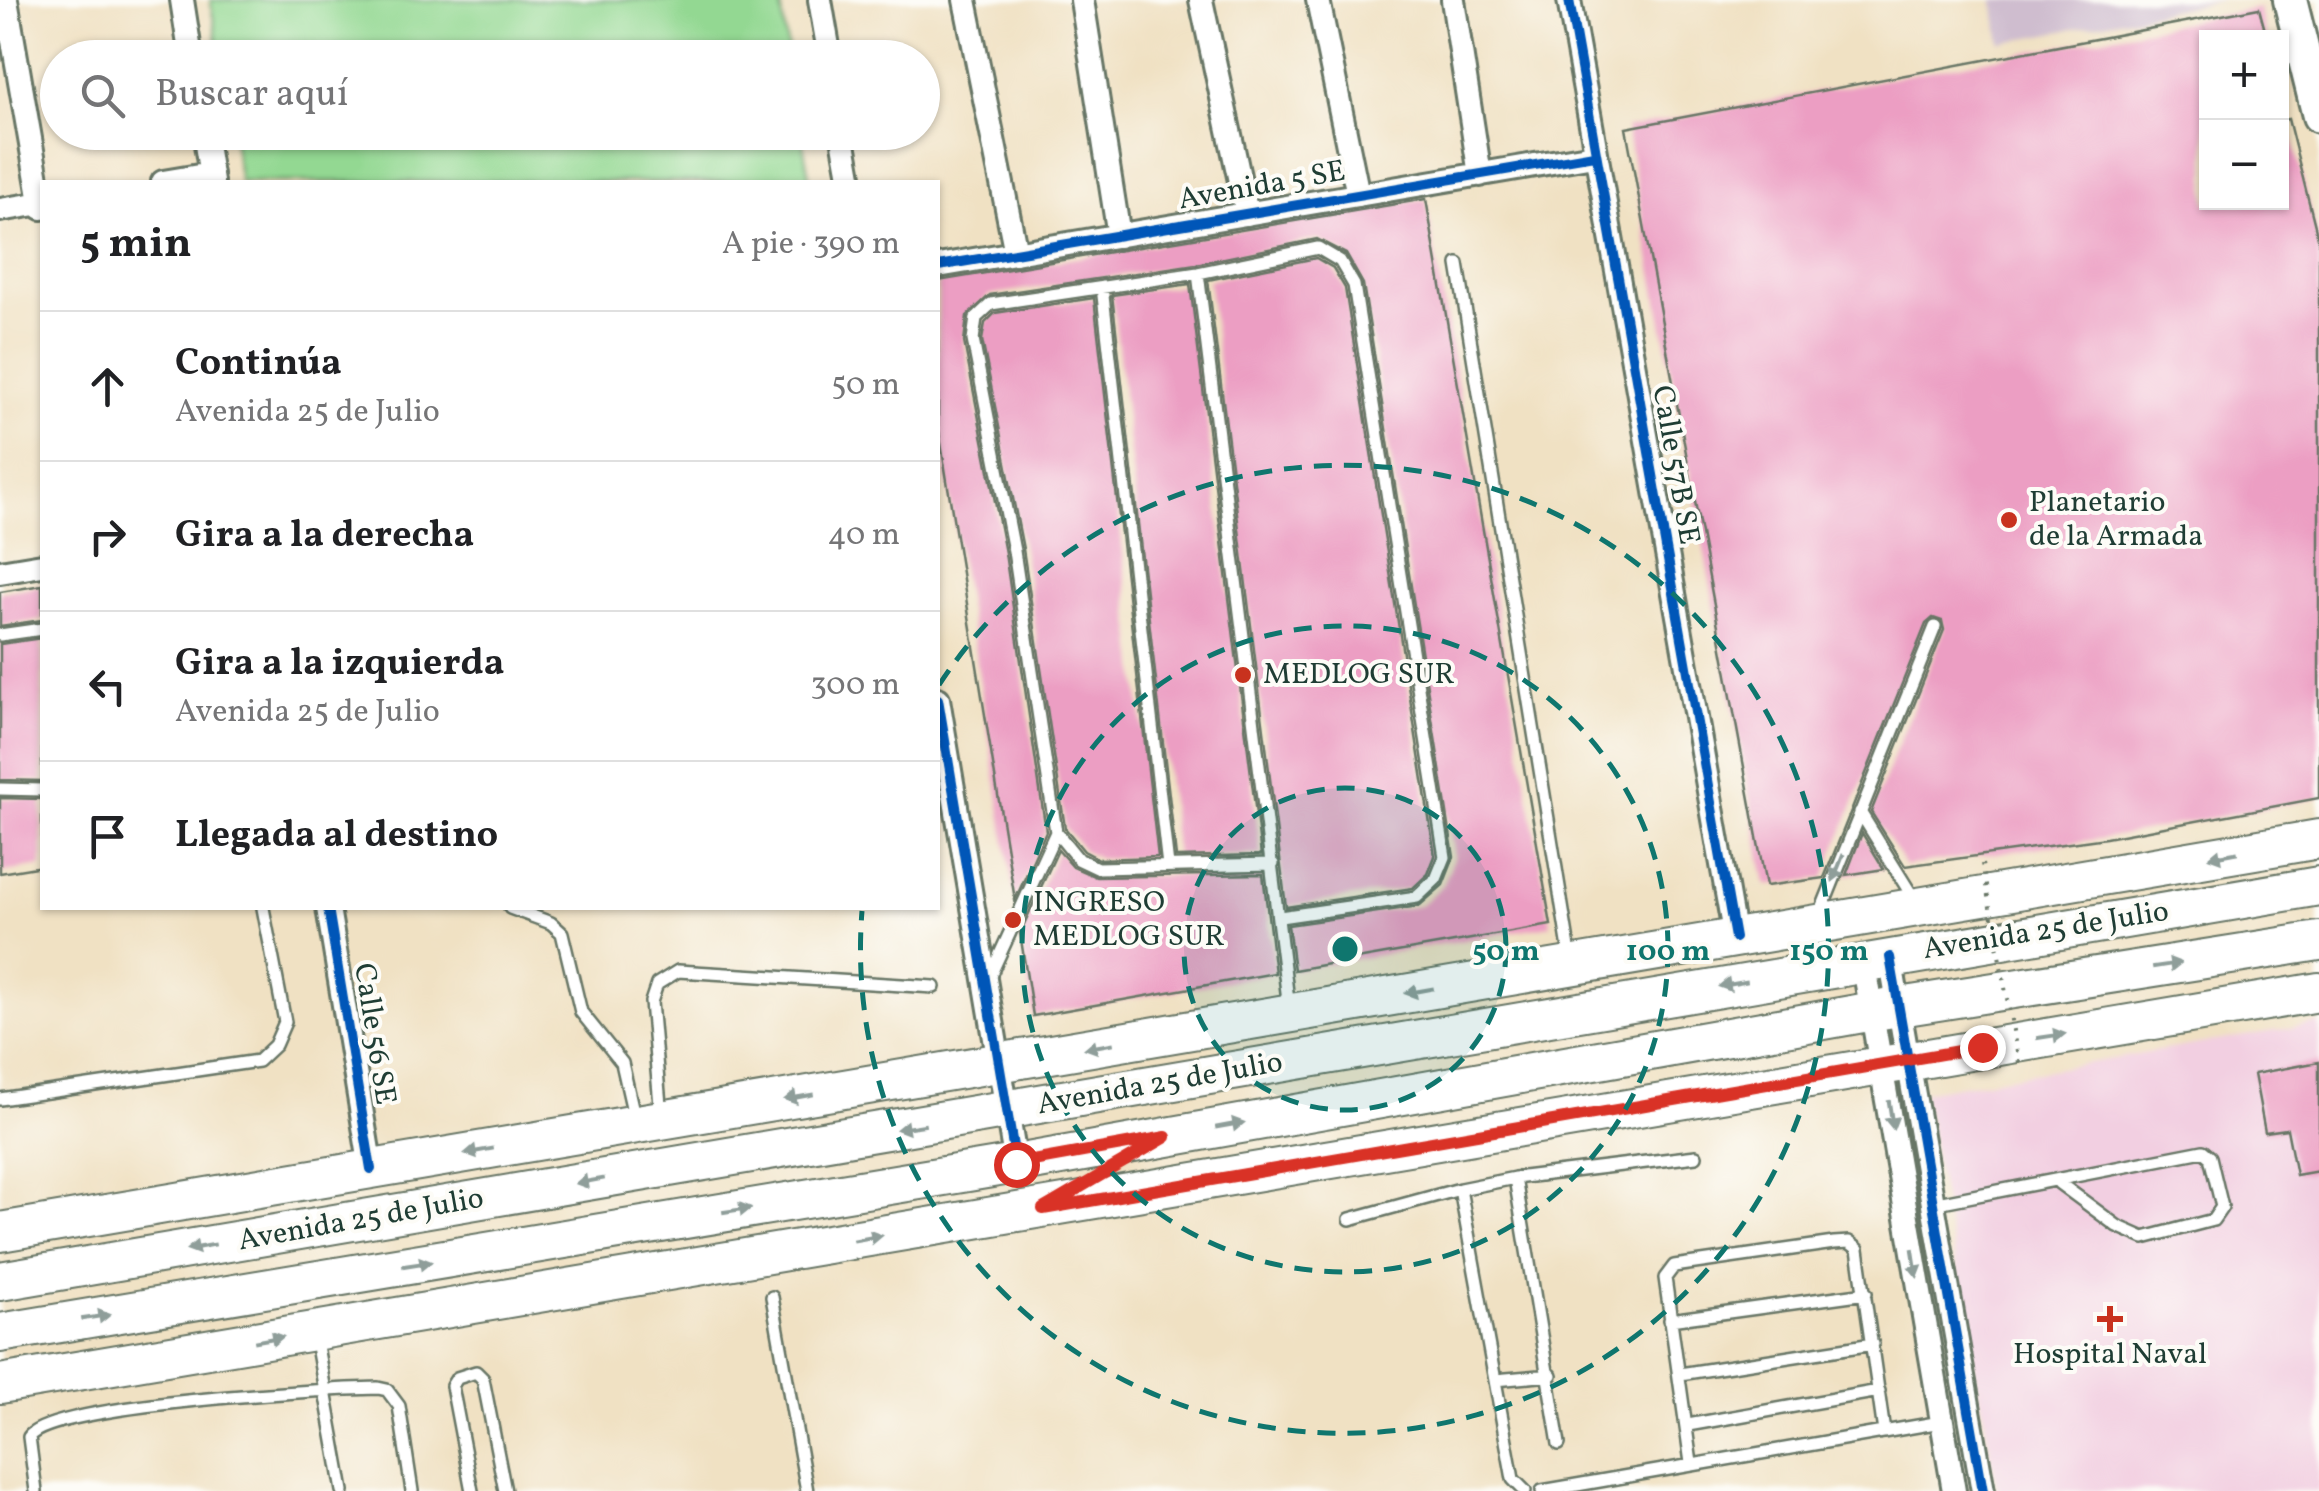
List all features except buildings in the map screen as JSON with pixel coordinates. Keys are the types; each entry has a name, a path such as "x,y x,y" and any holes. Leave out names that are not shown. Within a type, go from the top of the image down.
{"main road":[{"path":"2290,0 2319,116"},
{"name":"Avenida 25 de Julio","path":"0,1232 2319,839"},
{"name":"Avenida 25 de Julio","path":"0,1281 2319,886"},
{"name":"Avenida 25 de Julio","path":"0,1334 1016,1164 1899,1007 2319,942"},
{"path":"1824,1020 1840,1006 1846,994 1843,982 1874,959 1909,962 1908,986 1899,1007"},
{"path":"0,1384 2319,992"},
{"path":"1043,1209 1166,1137"}],"street":[{"path":"6,0 40,194"},
{"path":"182,0 189,40"},
{"path":"820,0 827,40"},
{"path":"964,0 1016,253"},
{"path":"1082,0 1119,236"},
{"path":"1201,0 1247,214"},
{"path":"1318,0 1358,195"},
{"path":"1453,0 1480,174"},
{"name":"Calle 57B SE","path":"1569,0 1734,938"},
{"path":"207,150 211,178"},
{"path":"845,150 851,180"},
{"name":"Avenida 5 SE","path":"940,266 1594,156"},
{"path":"0,210 40,205"},
{"path":"0,572 40,565"},
{"path":"940,711 1016,1164"},
{"name":"Calle 56 SE","path":"328,910 371,1170"},
{"path":"1874,959 1899,1007 1894,1061 1906,1207 1954,1491"},
{"path":"1894,1061 1932,1204 1982,1491"},
{"path":"1906,1207 1932,1204"}],"lane":[{"path":"1273,864 1096,868 1078,859 1056,832 1014,551 973,340 976,318 992,304 1198,273 1318,248 1340,261 1354,285 1445,857 1436,879 1416,898 1280,917"},
{"path":"1458,264 1572,965"},
{"path":"1198,273 1289,1013"},
{"path":"1102,287 1168,866"},
{"path":"1816,924 1935,627"},
{"path":"0,635 40,628"},
{"path":"0,789 40,790"},
{"path":"1860,812 1918,906"},
{"path":"986,986 1056,832"},
{"path":"0,1099 258,1061 275,1045 285,1022 262,910"},
{"path":"516,910 552,923 562,933 581,1012 622,1064 649,1122"},
{"path":"649,1122 651,1002 657,984 678,971 934,987"},
{"path":"1932,1204 2204,1152 2210,1157 2222,1207 2213,1220 2144,1238 2116,1226 2058,1182"},
{"path":"1350,1219 1515,1178 1696,1156"},
{"path":"1515,1178 1560,1444"},
{"path":"1460,1189 1513,1479 1525,1491"},
{"path":"1691,1464 1664,1278 1674,1266 1834,1243 1848,1242 1858,1248 1884,1432"},
{"path":"1670,1320 1866,1293"},
{"path":"772,1296 808,1491"},
{"path":"314,1331 343,1491"},
{"path":"1680,1374 1873,1344"},
{"path":"472,1491 452,1386 457,1378 476,1372 483,1379 506,1491"},
{"path":"1495,1380 1550,1375"},
{"path":"36,1491 29,1437 44,1424 159,1404 378,1388 395,1398 412,1491"},
{"path":"1688,1424 1879,1391"},
{"path":"1542,1491 1942,1422"}],"path":[{"path":"1982,864 2019,1063"}],"shaded area":[{"path":"1993,0 2222,0 2001,43"},
{"path":"2319,1023 2319,1491 1998,1491 1923,1092"}],"green space":[{"path":"210,0 780,0 786,40 217,40"},
{"path":"235,150 804,150 810,180 240,180"}],"cycle path":[{"path":"1569,0 1735,938"},
{"path":"940,266 1594,155"},
{"path":"940,711 1016,1164"},
{"path":"328,910 371,1169"},
{"path":"1890,957 1983,1491"}],"place":[{"name":"Planetario de la Armada","path":"2009,520"},
{"name":"MEDLOG SUR","path":"1243,675"},
{"name":"INGRESO MEDLOG SUR","path":"1013,920"},
{"name":"Hospital Naval","path":"2110,1319"}],"route":[{"path":"1016,1164 1166,1137 1043,1209 1982,1047"}]}
